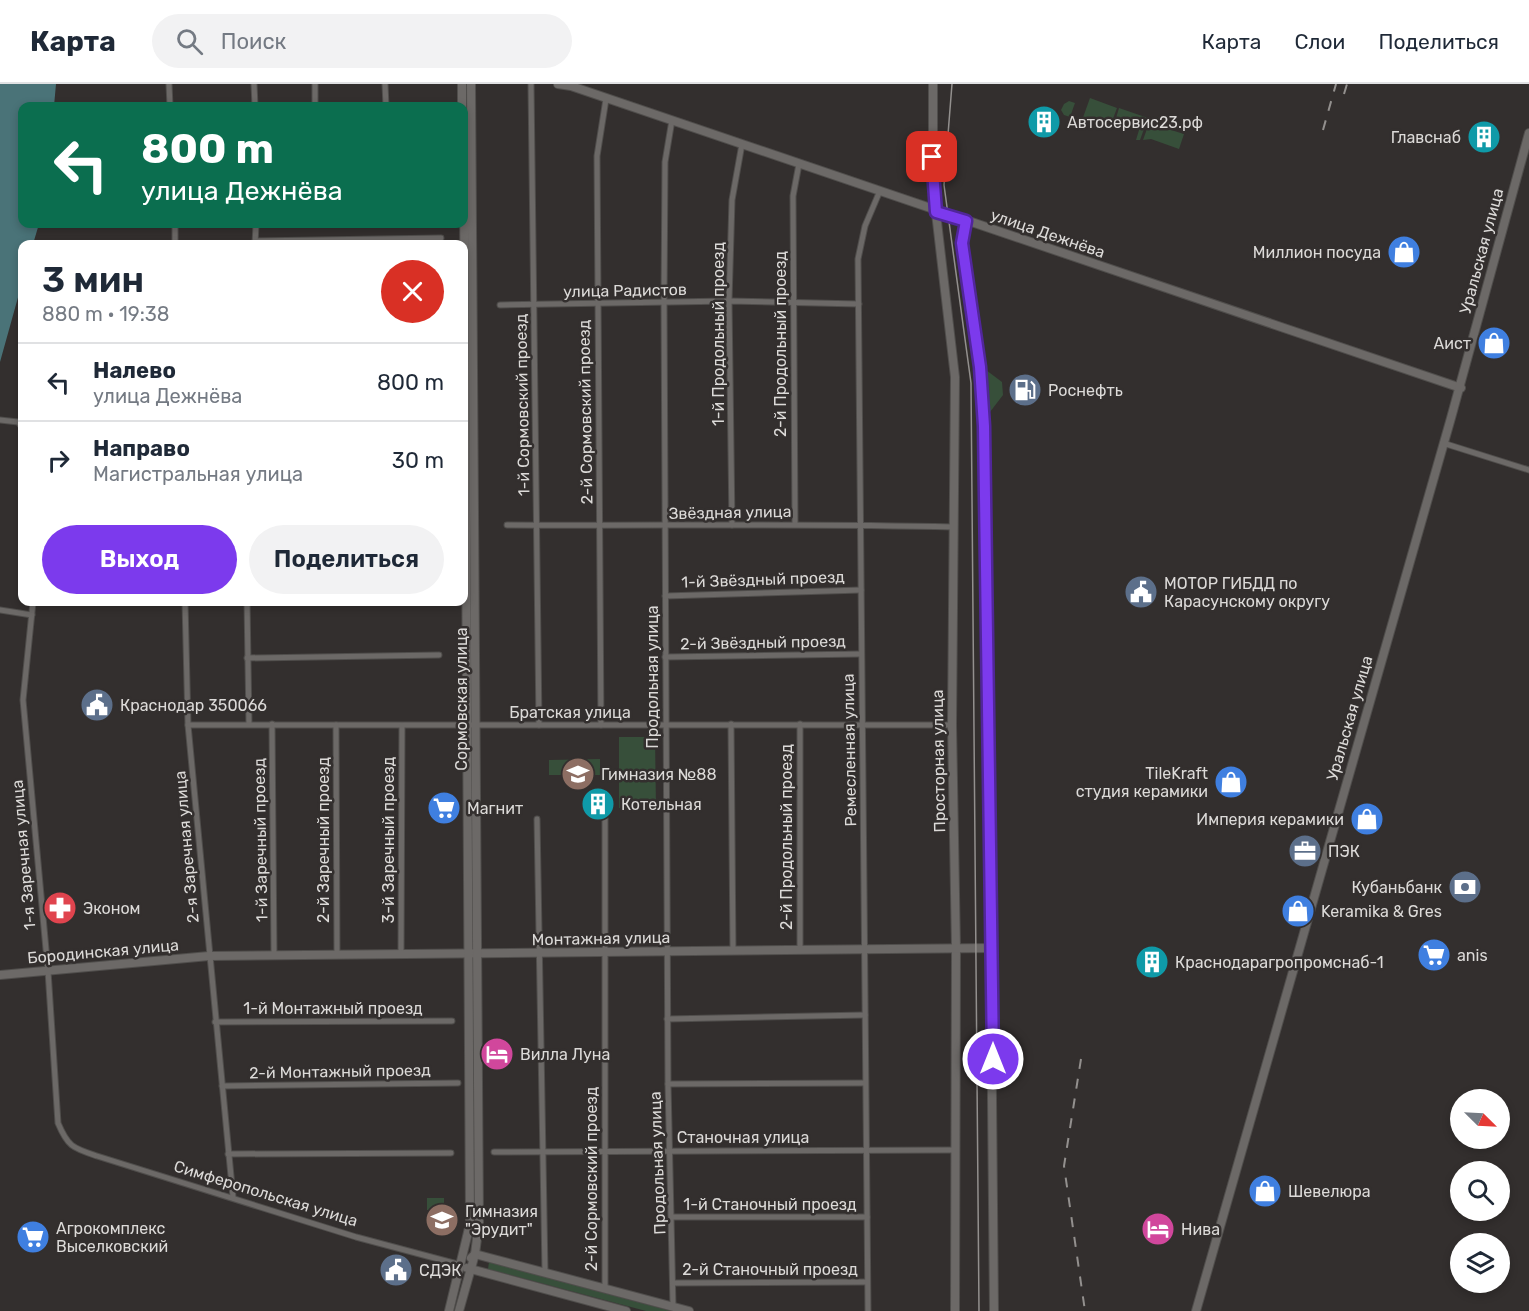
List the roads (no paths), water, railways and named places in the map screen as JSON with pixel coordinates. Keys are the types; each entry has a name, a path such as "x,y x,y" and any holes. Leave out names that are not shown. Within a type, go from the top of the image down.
{"street":[{"path":"169,84 170,102"},
{"path":"254,84 255,102"},
{"path":"315,84 315,102"},
{"path":"385,84 386,102"},
{"path":"462,84 462,102"},
{"name":"Сормовская улица","path":"468,250 471,84"},
{"name":"1-й Сормовский проезд","path":"531,84 539,725"},
{"name":"улица Дежнёва","path":"558,84 569,85 879,193 1460,388"},
{"name":"Просторная улица","path":"933,84 932,157 936,212 955,377 952,725 956,949 955,1311"},
{"name":"2-й Сормовский проезд","path":"601,725 597,156 606,99"},
{"name":"Продольная улица","path":"672,120 665,162 664,657 667,1019 673,1217 673,1306"},
{"name":"Уральская улица","path":"1198,1311 1460,388 1529,133"},
{"name":"Уральская улица","path":"1515,184 1529,138"},
{"name":"1-й Продольный проезд","path":"732,525 729,301 732,200 742,144"},
{"name":"2-й Продольный проезд","path":"795,524 793,196 799,164"},
{"name":"Ремесленная улица","path":"868,1311 859,304 861,241 879,193"},
{"path":"966,221 962,243 980,367 986,459 994,1311"},
{"path":"367,240 441,238"},
{"name":"улица Радистов","path":"500,305 729,301 859,304"},
{"name":"Сормовская улица","path":"459,1311 475,1254 479,1223 468,390"},
{"path":"0,420 18,422"},
{"path":"1444,443 1529,470"},
{"name":"Звёздная улица","path":"507,525 953,526"},
{"name":"1-й Звёздный проезд","path":"665,596 861,590"},
{"name":"1-я Заречная улица","path":"33,606 24,672 23,700 48,971 58,1124 65,1140"},
{"name":"2-я Заречная улица","path":"185,606 188,725 233,1197"},
{"path":"247,606 249,724"},
{"path":"0,610 32,615"},
{"name":"2-й Звёздный проезд","path":"664,657 861,654"},
{"path":"247,658 439,655"},
{"name":"1-й Заречный проезд","path":"272,724 274,955"},
{"path":"731,724 733,951"},
{"name":"2-й Продольный проезд","path":"800,724 800,950"},
{"name":"Братская улица","path":"188,725 952,725"},
{"name":"2-й Заречный проезд","path":"336,725 337,955"},
{"name":"3-й Заречный проезд","path":"401,954 402,726"},
{"name":"2-й Сормовский проезд","path":"605,818 605,1288"},
{"path":"537,819 541,1154 545,1272"},
{"name":"Монтажная улица","path":"209,956 992,948"},
{"name":"Сормовская улица","path":"449,1311 462,1265 470,1224 474,954"},
{"name":"Бородинская улица","path":"0,975 209,956"},
{"path":"667,1019 865,1015"},
{"name":"1-й Монтажный проезд","path":"215,1022 452,1021"},
{"name":"2-й Монтажный проезд","path":"222,1086 458,1083"},
{"path":"668,1084 865,1083"},
{"name":"Симферопольская улица","path":"65,1140 73,1148 356,1237 626,1311"},
{"name":"Станочная улица","path":"494,1152 541,1154 955,1150"},
{"path":"228,1154 451,1153"},
{"name":"1-й Станочный проезд","path":"673,1217 867,1217"},
{"path":"462,1265 475,1254 689,1311"},
{"name":"2-й Станочный проезд","path":"673,1283 867,1282"}],"water":[{"path":"0,84 56,84 54,102 18,102 18,228 38,228 34,240 18,240 18,297 0,362"}],"tram line":[{"path":"952,84 944,185 971,383 979,1311"}],"railway":[{"path":"1323,130 1336,84"},
{"path":"1344,94 1347,84"},
{"path":"1081,1059 1064,1166 1085,1311"}],"place":[{"name":"Автосервис23.рф","path":"1044,122"},
{"name":"Главснаб","path":"1484,137"},
{"name":"Миллион посуда","path":"1404,252"},
{"name":"Аист","path":"1494,343"},
{"name":"Роснефть","path":"1025,390"},
{"name":"МОТОР ГИБДД по Карасунскому округу","path":"1141,592"},
{"name":"Краснодар 350066","path":"97,705"},
{"name":"Гимназия №88","path":"578,774"},
{"name":"TileKraft студия керамики","path":"1231,782"},
{"name":"Котельная","path":"598,804"},
{"name":"Магнит","path":"444,808"},
{"name":"Империя керамики","path":"1367,819"},
{"name":"ПЭК","path":"1305,851"},
{"name":"Кубаньбанк","path":"1465,887"},
{"name":"Эконом","path":"60,908"},
{"name":"Keramika & Gres","path":"1298,911"},
{"name":"anis","path":"1434,955"},
{"name":"Краснодарагропромснаб-1","path":"1152,962"},
{"name":"Вилла Луна","path":"497,1054"},
{"name":"Шевелюра","path":"1265,1191"},
{"name":"Гимназия \"Эрудит\"","path":"442,1220"},
{"name":"Нива","path":"1158,1229"},
{"name":"Агрокомплекс Выселковский","path":"33,1237"},
{"name":"СДЭК","path":"396,1270"}]}
